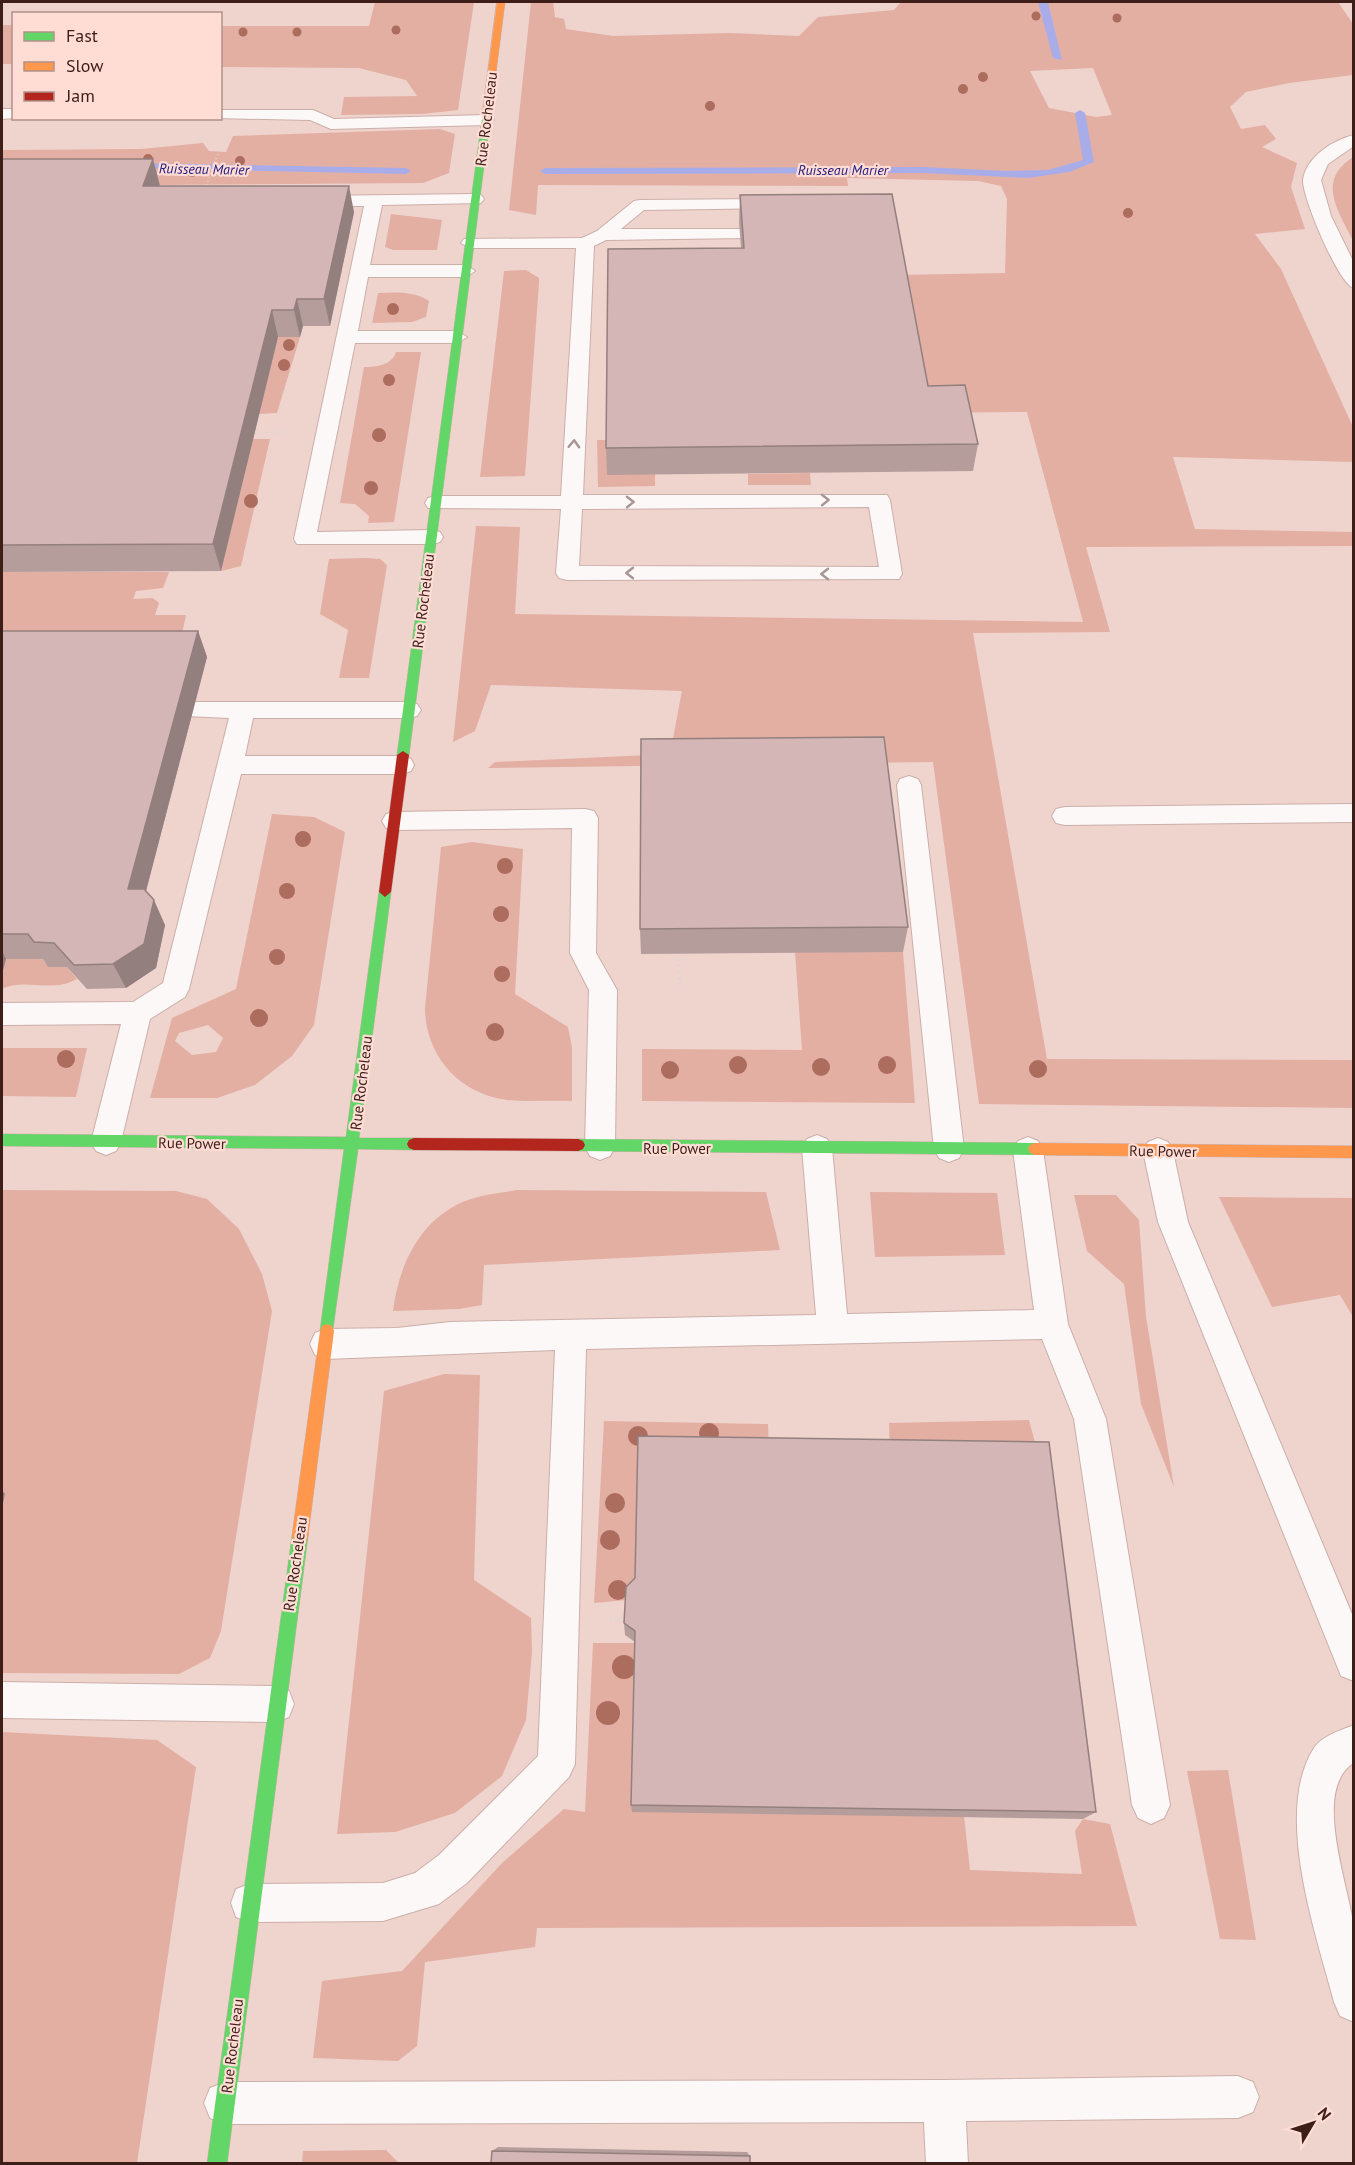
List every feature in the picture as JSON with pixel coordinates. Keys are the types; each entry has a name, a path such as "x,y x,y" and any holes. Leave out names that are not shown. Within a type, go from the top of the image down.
{"street":[{"name":"Rue Rocheleau","path":"217,2163 276,1704 353,1145 501,2"},
{"name":"Rue Power","path":"2,1140 353,1145 1353,1152"}],"lane":[{"path":"222,115 313,115 331,124 486,120"},
{"path":"1353,140 1332,151 1322,160 1314,171 1312,182 1319,207 1353,283"},
{"path":"293,201 475,199"},
{"path":"374,200 304,539 432,537"},
{"path":"436,503 572,502 879,500 891,574 567,573 572,502 584,253 640,205 795,204"},
{"path":"603,236 740,234"},
{"path":"470,243 584,253"},
{"path":"359,272 466,271"},
{"path":"347,337 457,337"},
{"path":"194,710 409,710"},
{"path":"2,1014 138,1013 175,989 243,710"},
{"path":"231,765 402,765"},
{"path":"909,785 949,1149"},
{"path":"1065,816 1353,813"},
{"path":"395,821 585,818 583,953 603,990 600,1147"},
{"path":"106,1142 138,1013"},
{"path":"817,1148 833,1329"},
{"path":"1028,1150 1052,1324 1090,1419 1151,1805"},
{"path":"1158,1151 1173,1222 1353,1663"},
{"path":"326,1344 572,1334 1052,1324"},
{"path":"250,1903 383,1902 425,1890 453,1869 556,1764 572,1334"},
{"path":"2,1700 276,1704"},
{"path":"1353,1743 1328,1759 1316,1794 1322,1874 1353,2002"},
{"path":"225,2103 944,2101 1238,2097"},
{"path":"944,2101 947,2163"}],"path":[{"path":"204,193 219,151"},
{"path":"679,953 680,990"}],"shaded area":[{"path":"375,2 474,2 458,110 422,114 341,115 344,97 417,96 406,80 359,68 222,67 222,26 369,26"},
{"path":"531,2 553,2 555,17 564,19 566,29 613,36 729,33 799,36 818,17 894,10 901,2 1338,2 1353,24 1353,75 1289,83 1246,92 1230,107 1241,129 1265,125 1276,139 1262,147 1297,163 1291,187 1305,229 1255,234 1281,269 1353,427 1353,462 1173,457 1195,529 1353,532 1353,546 1086,547 1110,632 973,633 1047,1059 1353,1060 1353,1108 979,1104 933,762 488,768 495,762 670,754 682,691 491,685 475,731 453,742 476,526 520,527 515,614 1083,622 1027,412 924,413 899,275 1005,273 1007,199 1001,186 978,181 847,178 848,186 538,185 536,215 509,210","holes":["1093,68 1112,115 1096,117 1049,108 1030,71"]},
{"path":"2,25 12,25 12,64 2,64"},
{"path":"440,129 455,134 449,173 423,183 2,186 2,150 141,149 203,143 209,151 226,152 233,136"},
{"path":"1353,157 1353,241 1337,207 1333,186 1335,176"},
{"path":"391,214 442,220 437,250 393,250 385,247"},
{"path":"526,270 539,278 539,283 525,476 480,477 504,271"},
{"path":"378,293 418,295 429,301 426,317 412,322 372,323"},
{"path":"278,337 300,337 277,413 259,414"},
{"path":"396,352 421,352 394,522 368,523 369,516 355,504 340,503 364,367 379,366 388,362"},
{"path":"253,439 270,439 241,566 221,571"},
{"path":"597,440 607,440 655,474 655,486 598,487"},
{"path":"810,473 811,485 748,485 748,474"},
{"path":"329,559 380,559 387,565 369,678 339,678 348,630 320,614"},
{"path":"2,572 169,572 163,588 136,591 133,599 153,598 159,603 155,615 186,615 177,657 2,658"},
{"path":"272,814 314,817 345,832 314,1025 292,1056 255,1085 217,1098 150,1098 172,1018 236,989","holes":["208,1025 223,1038 216,1052 192,1055 175,1041 179,1033"]},
{"path":"472,842 523,849 515,994 568,1027 572,1048 572,1101 507,1100 474,1090 448,1069 438,1056 431,1041 425,1008 441,847"},
{"path":"795,952 903,952 915,1103 642,1101 642,1049 802,1050"},
{"path":"6,959 43,959 49,967 67,967 77,979 57,985 20,984 2,989 2,974"},
{"path":"2,1048 87,1048 76,1097 2,1096"},
{"path":"2,1190 176,1191 207,1199 239,1229 262,1274 272,1311 221,1631 210,1658 179,1674 2,1673 2,1509 5,1494 2,1494"},
{"path":"517,1190 766,1192 780,1250 484,1265 482,1305 459,1309 393,1311 407,1259 426,1229 439,1216 471,1199"},
{"path":"870,1192 997,1193 1005,1255 875,1257"},
{"path":"1074,1195 1116,1195 1139,1220 1146,1317 1174,1487 1141,1404 1124,1284 1087,1251"},
{"path":"1219,1197 1353,1198 1353,1317 1340,1295 1272,1307"},
{"path":"444,1374 480,1375 474,1580 531,1618 532,1652 526,1720 502,1776 455,1813 395,1832 337,1834 384,1391"},
{"path":"1029,1420 1039,1458 890,1456 889,1423"},
{"path":"604,1421 768,1424 769,1455 627,1600 594,1603"},
{"path":"593,1643 636,1643 964,1816 970,1870 1082,1874 1075,1831 1083,1819 1110,1824 1137,1926 537,1928 535,1947 425,1962 417,2046 398,2061 313,2058 322,1981 402,1971 503,1862 564,1809 585,1812"},
{"path":"2,1732 157,1740 196,1767 137,2163 2,2163"},
{"path":"1228,1770 1256,1940 1220,1939 1187,1771"},
{"path":"386,2150 399,2163 302,2163 303,2151"}],"building":[{"path":"2,159 153,159 143,186 349,186 324,299 297,299 294,310 272,310 213,544 2,545"},
{"path":"892,194 928,386 965,385 978,444 606,448 608,249 744,248 740,195"},
{"path":"2,631 198,631 128,889 144,889 154,900 144,944 113,964 74,965 54,943 34,942 28,934 2,934"},
{"path":"884,737 908,927 640,929 641,739"},
{"path":"638,1436 1049,1442 1096,1812 631,1805 635,1631 624,1623 626,1587 635,1578"},
{"path":"492,2151 750,2156 750,2163 491,2163"}],"waterway":[{"name":"Ruisseau Marier","path":"1043,2 1058,58"},
{"name":"Ruisseau Marier","path":"545,171 923,170 1007,175 1048,173 1089,162 1080,113"},
{"name":"Ruisseau Marier","path":"132,166 406,171"}],"traffic: fast":[{"path":"403,755 487,111"},
{"path":"327,1331 385,892"},
{"path":"2,1140 414,1144"},
{"path":"578,1145 1035,1149"},
{"path":"217,2164 300,1536"}],"traffic: slow":[{"path":"487,111 501,2"},
{"path":"1035,1149 1354,1152"},
{"path":"300,1536 327,1331"}],"traffic: jam":[{"path":"385,892 403,755"},
{"path":"414,1144 578,1145"}]}
